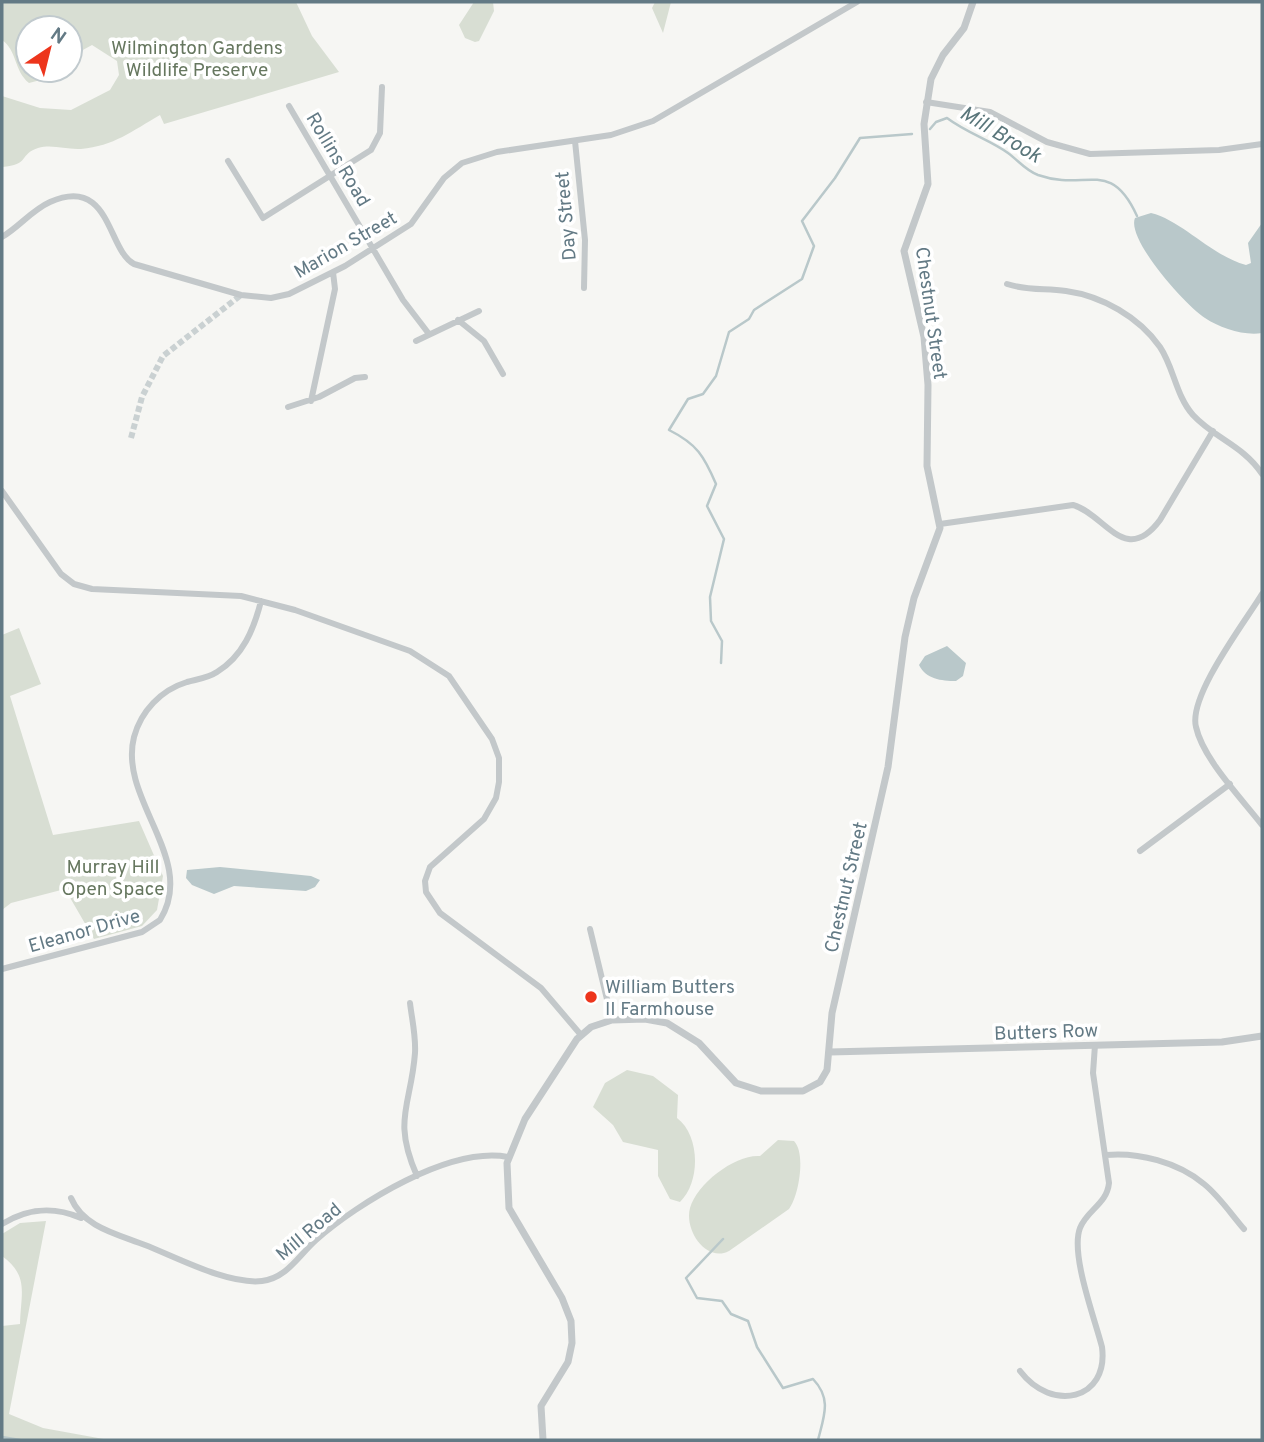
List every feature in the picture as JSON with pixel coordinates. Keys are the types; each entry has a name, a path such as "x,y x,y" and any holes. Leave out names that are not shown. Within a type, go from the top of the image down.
{"street":[{"name":"Marion Street","path":"2,237 44,205 70,197 86,201 102,211 129,261 241,295 280,297 333,272 374,248 419,216 444,178 462,163 497,152 617,134 653,121 857,2"},
{"name":"Chestnut Street","path":"581,1035 591,1027 612,1020 645,1019 673,1025 705,1049 736,1083 761,1091 796,1092 812,1088 826,1073 832,1013 887,776 905,637 912,606 940,524 927,466 928,385 924,337 904,251 928,184 926,102 936,66 964,28 973,2"},
{"path":"228,161 262,218 368,153 376,144 381,128 382,87"},
{"path":"926,102 990,112 1056,146 1090,154 1219,150 1262,144"},
{"name":"Rollins Road","path":"289,106 403,300 429,334"},
{"name":"Day Street","path":"575,141 585,240 584,288"},
{"path":"311,401 335,289 333,272"},
{"path":"1007,284 1027,290 1084,295 1130,317 1152,337 1165,355 1190,412 1245,452 1262,474"},
{"path":"416,341 479,311"},
{"path":"458,320 484,341 503,374"},
{"path":"288,407 311,401 355,378 365,377"},
{"path":"940,524 1073,505 1087,511 1112,534 1127,539 1137,538 1157,524 1213,431"},
{"path":"2,491 57,568 74,584 119,591 228,594 261,601 420,656 440,669 464,694 496,748 500,766 498,790 479,825 430,867 425,882 426,892 440,913 541,988 581,1035 530,1111 508,1157 506,1196 509,1208 565,1304 571,1321 572,1343 568,1362 541,1406 543,1440"},
{"path":"1262,594 1204,690 1195,710 1199,736 1230,784 1262,825"},
{"name":"Eleanor Drive","path":"2,969 146,931 160,920 171,887 171,874 133,773 132,748 136,732 147,710 164,692 208,677 231,660 252,632 261,601"},
{"path":"1140,851 1230,784"},
{"path":"590,929 612,1020"},
{"path":"410,1003 415,1055 405,1100 404,1127 410,1159 417,1176"},
{"name":"Butters Row","path":"830,1052 1222,1042 1262,1036"},
{"path":"1020,1371 1039,1390 1065,1397 1088,1388 1099,1372 1102,1347 1077,1242 1083,1223 1107,1193 1110,1178 1093,1073 1095,1045"},
{"path":"1106,1155 1140,1154 1187,1174 1204,1184 1244,1229"},
{"name":"Mill Road","path":"2,1224 24,1213 47,1210 70,1213 226,1276 264,1281 283,1273 331,1228 417,1176 461,1158 479,1155 508,1157"},
{"path":"71,1198 86,1220"}],"green space":[{"name":"Wilmington Gardens Wildlife Preserve","path":"2,2 296,2 312,36 339,72 164,124 160,115 103,145 81,149 38,148 28,153 21,162 2,167 2,96 40,108 71,110 110,90 119,75 117,61 92,45 84,49 84,14 14,14 14,58 2,40"},
{"path":"474,2 493,2 494,11 479,41 475,42 465,38 459,25"},
{"path":"655,2 671,2 663,33 652,8"},
{"name":"Murray Hill Open Space","path":"19,628 41,684 10,696 53,835 139,821 163,876 157,910 142,926 94,939 65,889 11,903 2,910 2,635"},
{"path":"627,1070 653,1076 678,1095 677,1118 690,1135 695,1159 692,1183 680,1202 670,1199 658,1176 658,1150 623,1142 613,1125 593,1107 605,1083"},
{"path":"778,1140 794,1141 800,1155 798,1185 789,1209 729,1251 720,1254 705,1248 690,1226 690,1208 694,1199 719,1172 740,1160 760,1156"},
{"path":"46,1221 9,1414 43,1428 109,1440 2,1440 2,1326 20,1324 22,1286 11,1263 2,1256 2,1234 20,1223"}],"shaded area":[{"path":"1151,213 1174,223 1220,254 1246,265 1251,263 1248,243 1262,223 1262,333 1240,332 1211,322 1172,287 1148,256 1135,228 1135,218"},
{"path":"947,646 966,663 963,676 956,681 934,678 919,665 925,656"},
{"path":"220,867 311,876 320,880 315,887 306,891 234,886 214,894 192,885 186,878 187,870"}],"waterway":[{"name":"Mill Brook","path":"930,129 936,122 947,118 1001,148 1038,175 1055,179 1106,182 1117,187 1137,216"},
{"name":"Mill Brook","path":"721,663 722,641 711,621 710,597 724,539 707,506 716,484 698,452 686,440 669,430 688,399 703,394 716,376 729,332 749,319 754,310 802,279 814,246 802,221 835,178 860,138 912,134"},
{"path":"723,1239 686,1278 697,1298 722,1301 731,1314 748,1321 757,1347 783,1388 813,1379 819,1386 825,1408 818,1440"},
{"path":"2,1437 20,1440"}],"tunnel":[{"path":"131,438 142,397 163,356 241,295"}],"place":[{"name":"William Butters II Farmhouse","path":"591,997"}]}
